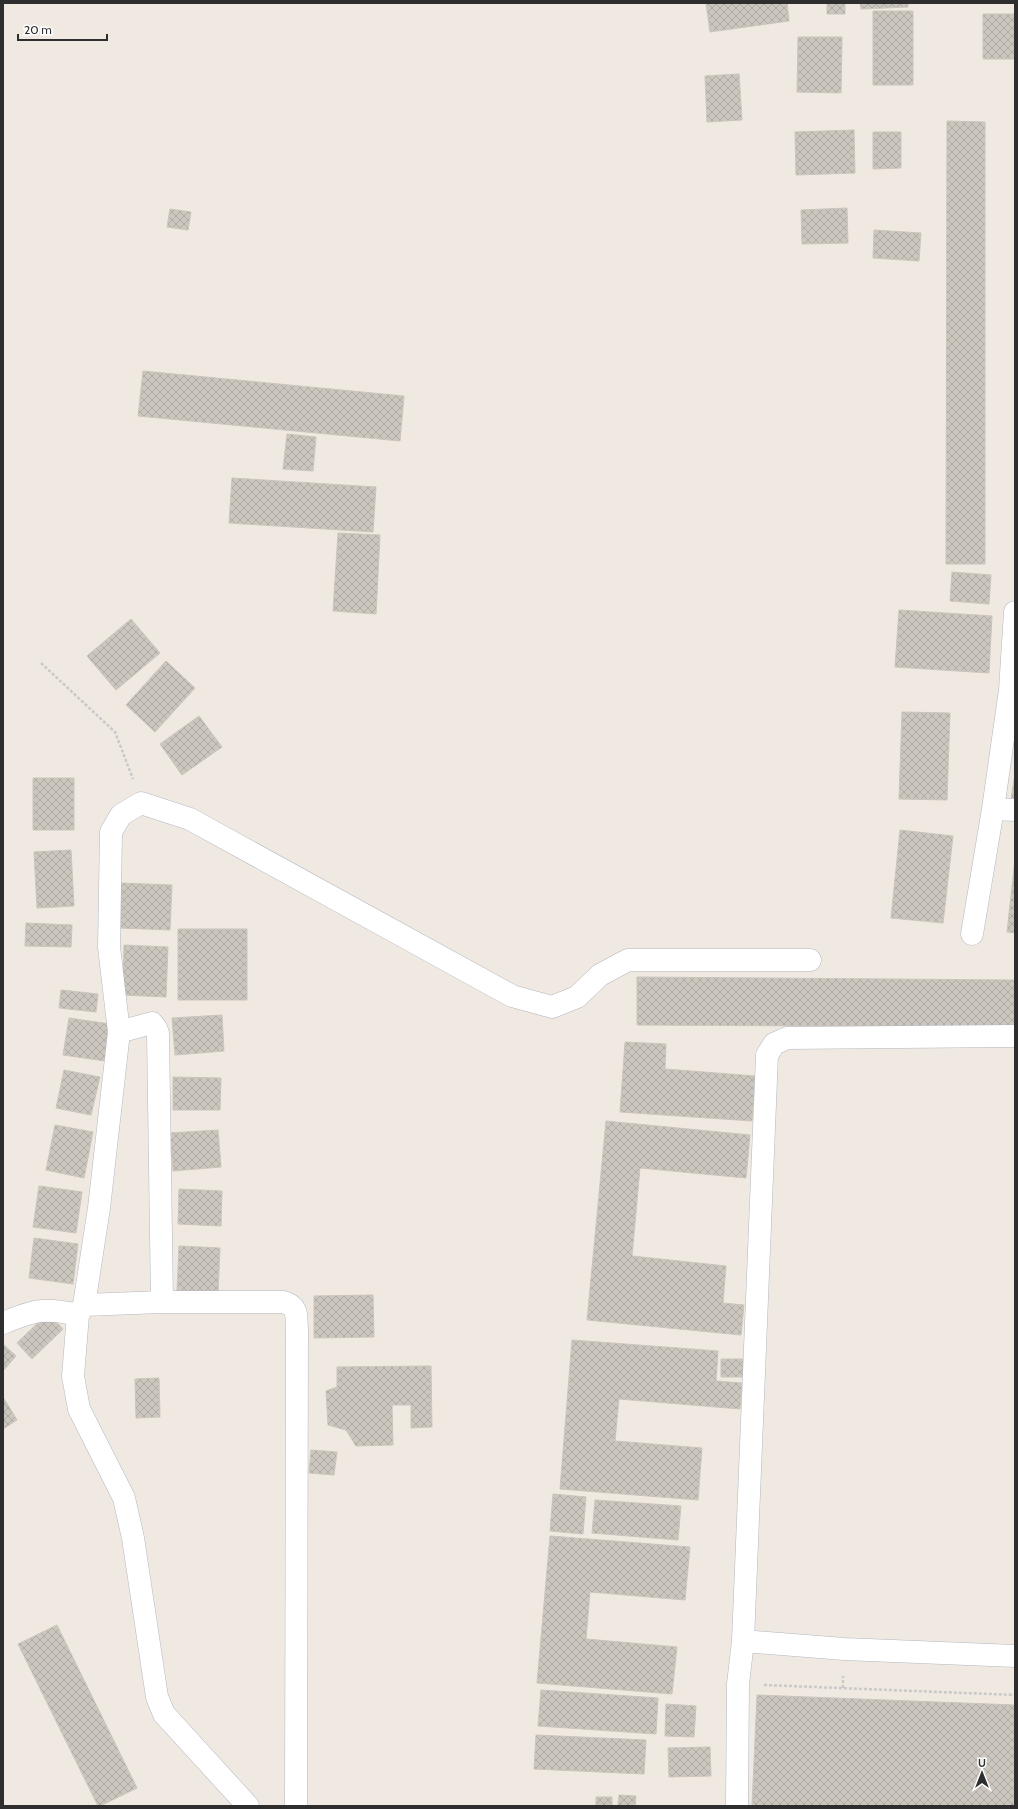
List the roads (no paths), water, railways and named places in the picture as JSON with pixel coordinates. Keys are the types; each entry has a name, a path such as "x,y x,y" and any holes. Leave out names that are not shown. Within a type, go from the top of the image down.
{"street":[{"path":"972,934 1013,690 1015,612"},
{"path":"248,1806 164,1714 157,1697 133,1538 124,1498 79,1408 72,1376 81,1310 99,1208 119,1032 109,947 111,832 121,816 141,803 190,819 512,996 552,1007 578,997 600,974 628,960 810,960"},
{"path":"994,809 1015,810"},
{"path":"119,1032 152,1023 158,1033 162,1302"},
{"path":"737,1806 738,1684 743,1641 767,1055 774,1044 788,1038 1015,1036"},
{"path":"3,1323 33,1311 81,1310 162,1302 284,1302 291,1304 295,1309 297,1330 296,1806"},
{"path":"743,1641 844,1649 1015,1656"}]}
